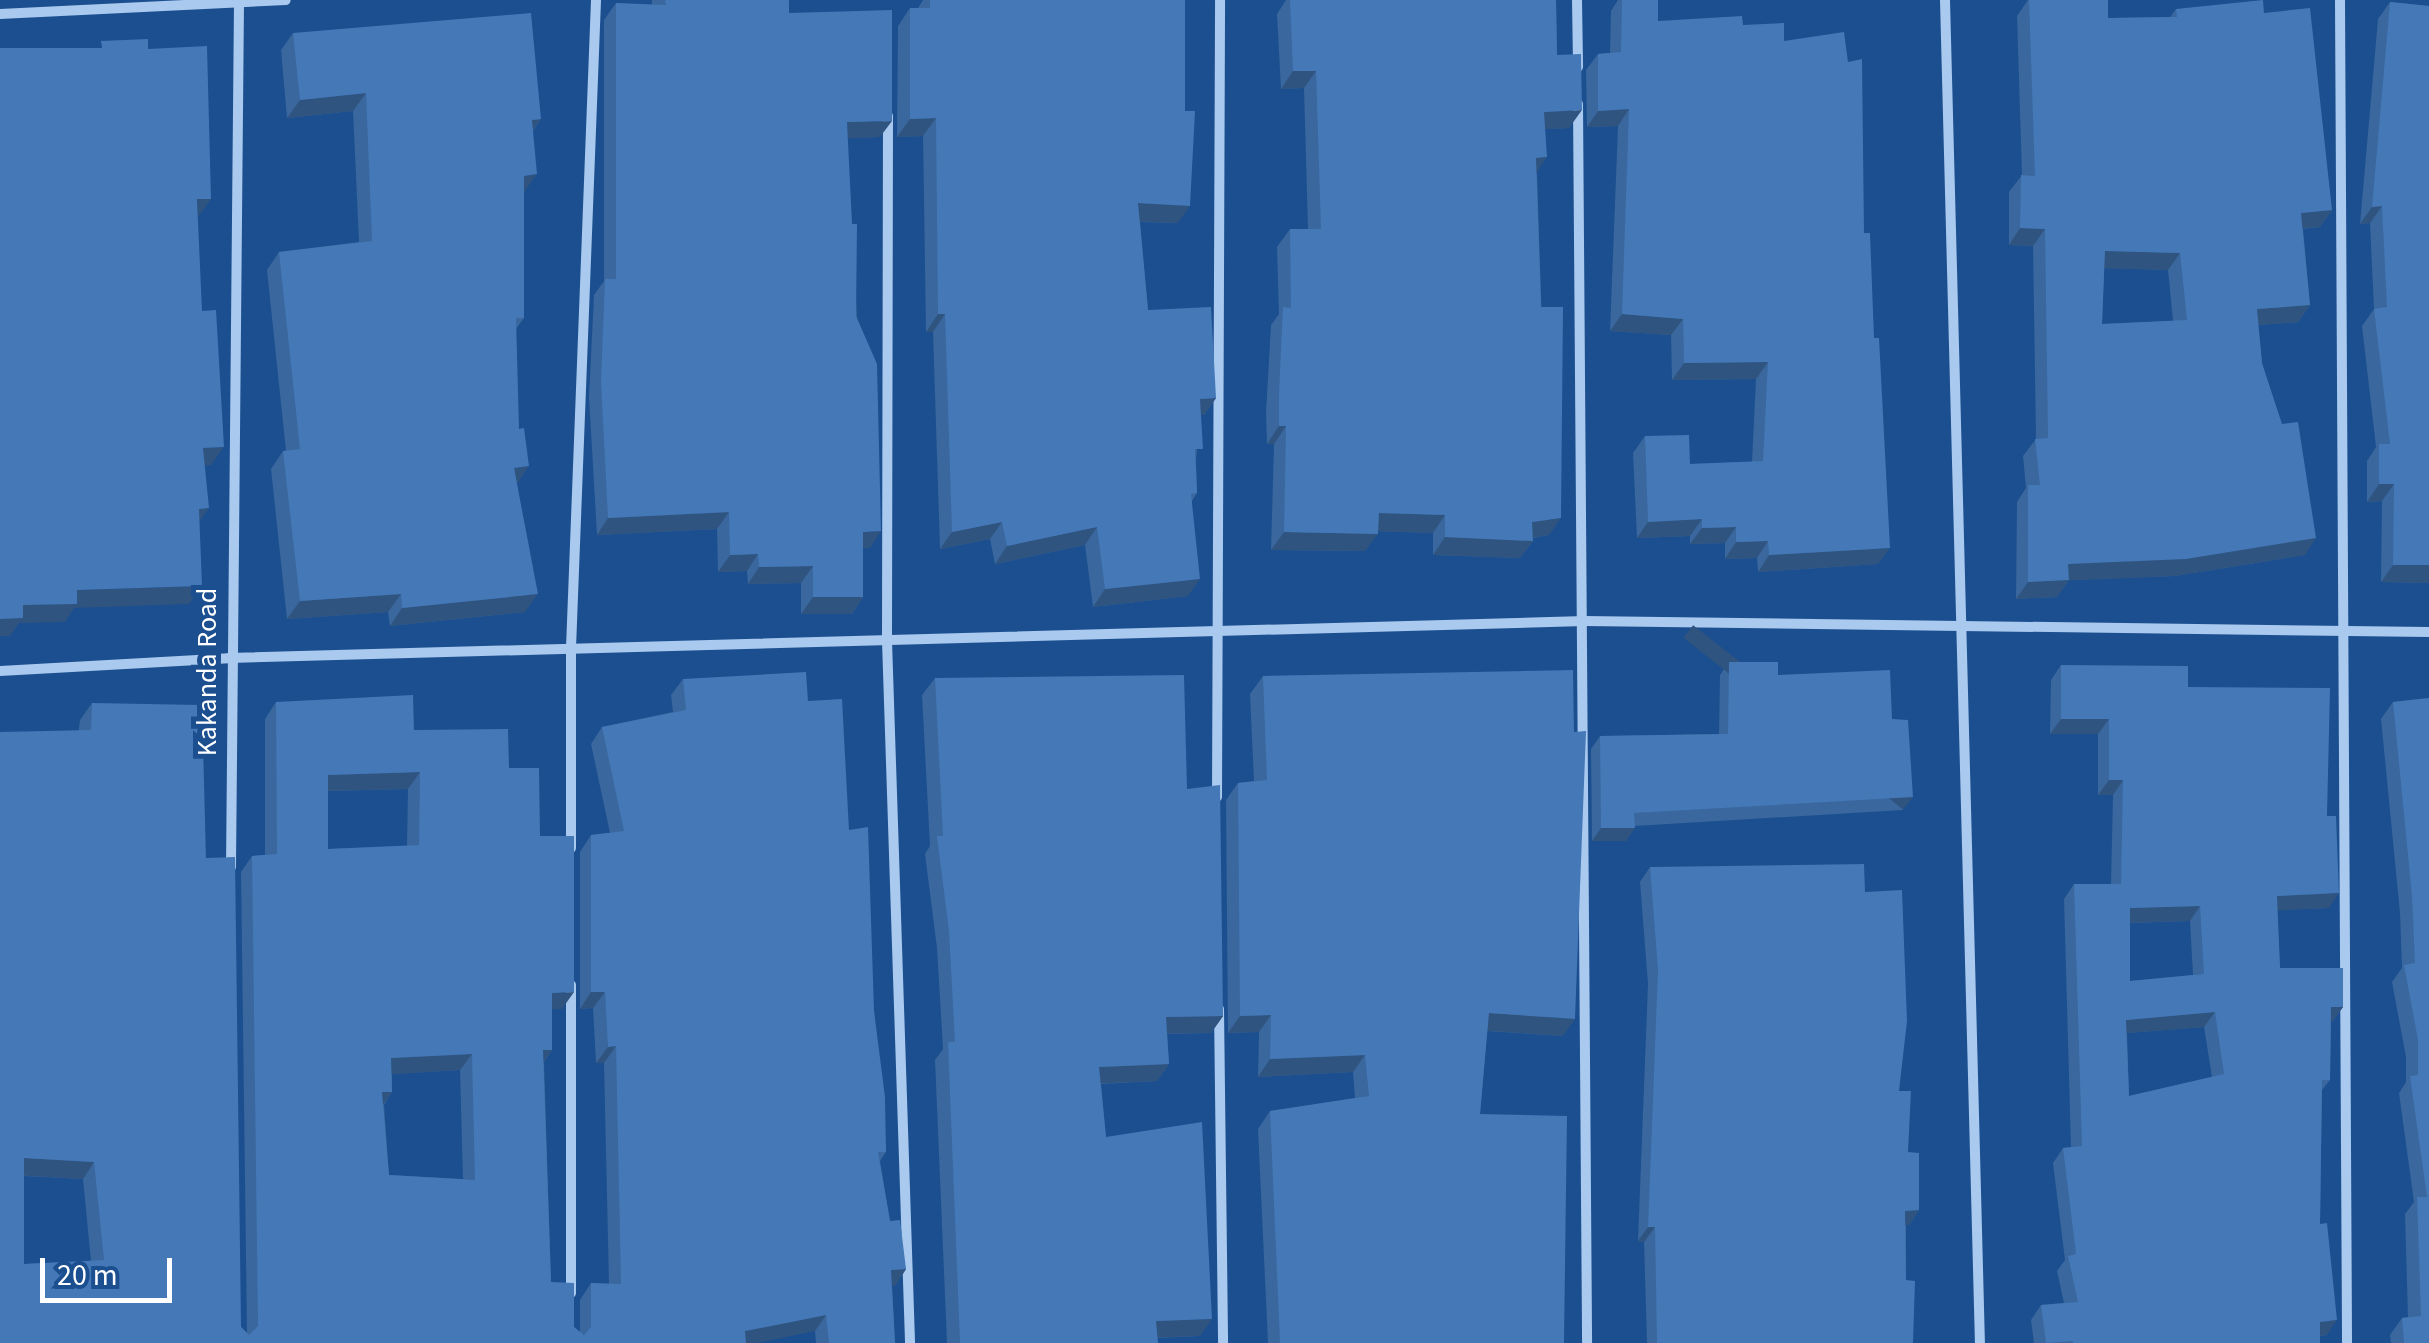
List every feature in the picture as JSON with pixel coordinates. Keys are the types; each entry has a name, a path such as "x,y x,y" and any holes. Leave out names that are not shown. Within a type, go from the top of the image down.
{"street":[{"path":"0,14 286,0"},
{"path":"571,866 570,648 596,0"},
{"path":"1217,808 1220,0"},
{"path":"1577,0 1578,78"},
{"path":"1946,0 1980,1343"},
{"path":"2340,0 2348,1343"},
{"name":"Kakanda Road","path":"232,873 228,658 239,2"},
{"path":"888,97 887,640 910,1343"},
{"path":"1578,97 1587,1343"},
{"path":"0,670 228,658 1584,621 2345,634 2429,632"},
{"path":"571,966 571,1303"},
{"path":"1219,987 1223,1343"}],"building":[{"path":"665,0 789,0 789,13 892,10 892,121 847,122 852,224 857,224 856,316 877,364 881,531 863,532 863,597 813,597 813,566 759,567 758,554 730,555 729,512 608,518 601,381 605,279 616,279 616,3 666,5"},
{"path":"930,0 1185,0 1185,111 1195,111 1190,206 1138,203 1148,310 1211,307 1216,398 1200,399 1203,449 1195,449 1197,493 1191,494 1200,579 1105,589 1097,527 1007,546 1002,522 952,532 945,314 938,314 936,118 910,119 910,8 930,8"},
{"path":"1290,0 1556,0 1557,55 1581,54 1582,110 1544,112 1547,157 1536,158 1541,307 1563,307 1561,518 1532,522 1533,541 1445,537 1445,515 1379,513 1378,534 1284,532 1286,426 1279,426 1279,394 1283,307 1291,308 1290,229 1321,229 1316,71 1293,71"},
{"path":"1622,0 1658,0 1658,21 1742,16 1743,25 1784,23 1784,41 1844,32 1848,62 1862,59 1864,233 1870,233 1874,338 1879,338 1890,548 1769,555 1768,541 1736,542 1736,527 1702,528 1702,519 1648,522 1645,436 1689,435 1690,464 1763,461 1768,362 1684,363 1683,319 1622,314 1629,109 1598,111 1598,54 1621,52"},
{"path":"2029,0 2108,0 2108,18 2177,17 2176,9 2263,0 2264,13 2310,8 2332,210 2301,213 2310,305 2257,309 2262,363 2282,424 2298,422 2316,538 2186,559 2068,564 2069,580 2028,582 2028,485 2040,485 2035,439 2048,438 2045,229 2020,228 2021,175 2035,176","holes":["2105,251 2180,253 2187,320 2102,324"]},
{"path":"2390,2 2429,6 2429,565 2393,565 2394,484 2379,484 2379,444 2390,444 2374,309 2387,307 2382,206 2372,207"},
{"path":"531,13 541,119 532,120 537,174 524,176 524,318 516,318 519,429 524,428 529,466 514,468 538,594 402,608 401,594 300,601 283,451 300,449 279,252 372,241 366,93 300,100 293,33"},
{"path":"148,39 148,49 207,46 211,199 197,199 202,311 216,310 224,447 203,448 209,508 199,509 202,586 77,590 77,604 23,605 23,618 0,619 0,48 102,48 101,41"},
{"path":"1729,662 1778,662 1778,675 1890,670 1892,719 1908,720 1913,797 1634,813 1635,828 1601,828 1600,736 1728,734"},
{"path":"2061,665 2188,666 2188,687 2330,688 2327,816 2336,816 2339,893 2277,896 2280,968 2343,968 2343,1007 2331,1007 2330,1080 2322,1080 2320,1224 2327,1223 2337,1320 2320,1322 2320,1343 2046,1343 2041,1305 2078,1302 2068,1256 2076,1254 2063,1148 2082,1146 2074,884 2121,884 2123,780 2109,780 2109,719 2061,719","holes":["2200,906 2204,974 2130,981 2130,908","2215,1012 2224,1074 2129,1096 2126,1020"]},
{"path":"1573,670 1574,732 1586,731 1575,1019 1489,1013 1480,1114 1567,1116 1564,1343 1280,1343 1270,1111 1369,1096 1365,1055 1270,1059 1271,1015 1240,1016 1238,783 1267,780 1263,676"},
{"path":"806,672 808,701 842,699 849,830 868,827 874,1011 885,1097 886,1152 878,1152 890,1221 900,1220 906,1269 891,1270 895,1343 829,1343 826,1315 745,1331 746,1343 0,1343 0,732 91,730 92,703 202,705 206,858 235,857 241,1327 249,1335 258,1326 252,856 277,854 276,702 413,695 414,730 508,729 509,768 539,768 540,836 574,836 574,992 552,993 552,1050 543,1050 551,1282 574,1283 574,1327 584,1335 591,1327 591,1283 621,1284 616,1046 608,1047 605,992 591,992 591,835 624,831 602,727 686,710 683,679","holes":["420,772 419,845 328,849 328,775","472,1054 475,1180 389,1175 382,1092 392,1092 391,1058","24,1158 94,1162 104,1260 24,1264"]},
{"path":"1184,675 1187,789 1220,785 1223,1016 1166,1017 1169,1064 1099,1067 1106,1137 1202,1122 1212,1319 1156,1321 1158,1343 960,1343 948,1042 955,1042 949,931 937,836 943,836 935,678"},
{"path":"2429,698 2429,1343 2404,1343 2402,1318 2421,1316 2417,1197 2427,1197 2410,1076 2418,1075 2418,1040 2404,965 2415,963 2412,896 2393,702"},
{"path":"1864,864 1865,892 1902,890 1907,1021 1899,1091 1911,1091 1908,1152 1919,1153 1919,1210 1905,1211 1906,1280 1915,1281 1913,1343 1657,1343 1655,1227 1648,1227 1658,970 1650,867"}]}
